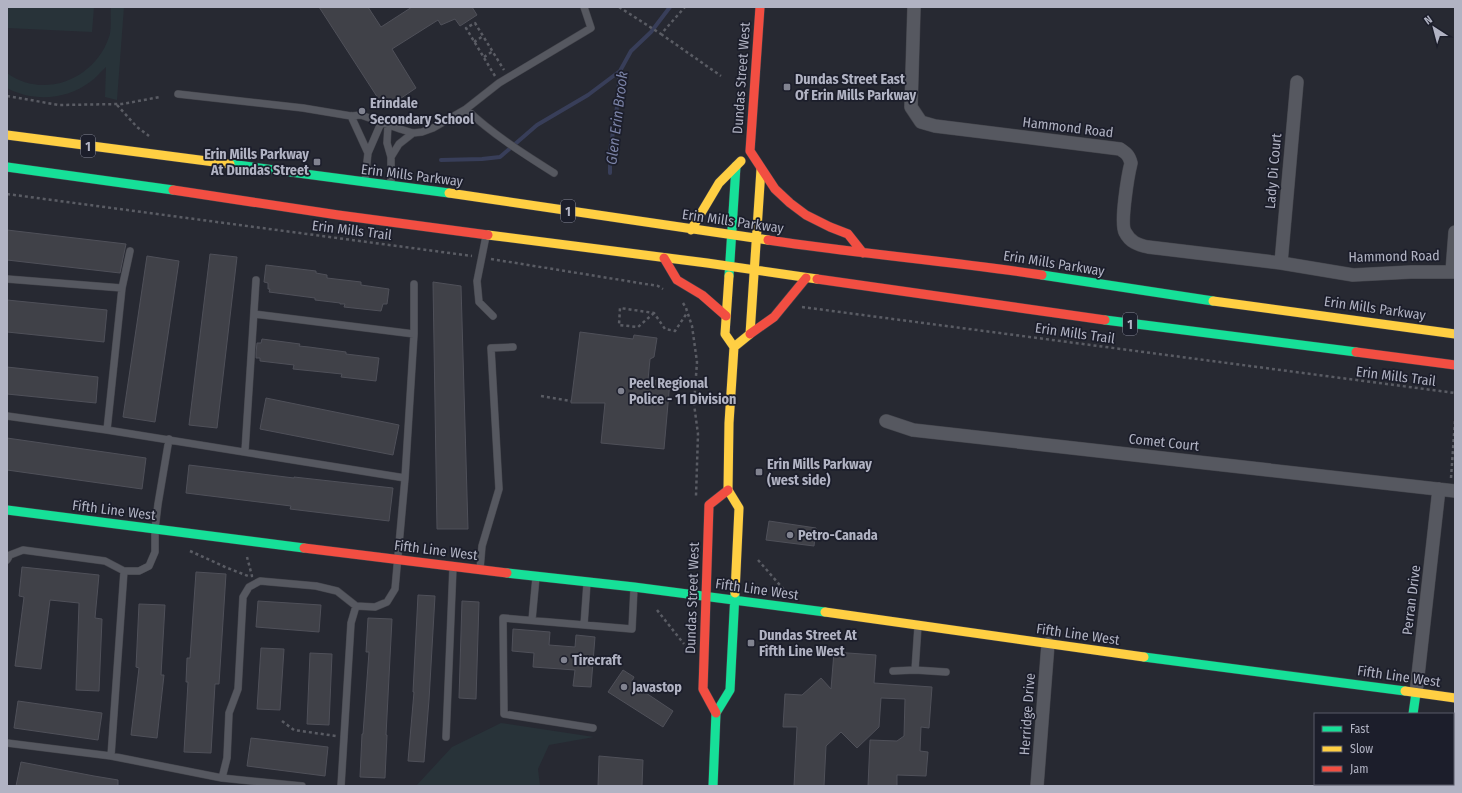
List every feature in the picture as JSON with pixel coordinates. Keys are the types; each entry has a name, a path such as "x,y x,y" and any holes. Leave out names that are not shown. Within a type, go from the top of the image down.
{"main road":[{"name":"Dundas Street West","path":"760,7 750,151 775,189 797,209 830,227 848,234 863,253"},
{"name":"Erin Mills Parkway","path":"7,135 390,186 756,239 1006,269 1157,293 1455,334"},
{"name":"Dundas Street West","path":"691,230 719,183 750,151"},
{"path":"713,786 716,713 730,690 739,508 728,490 729,423 734,347 725,334 736,166"},
{"name":"1","path":"7,167 198,193 338,215 730,266 1080,317 1455,365"},
{"path":"750,334 761,169"},
{"path":"664,258 677,280 702,294 726,316"},
{"path":"734,347 774,317 806,278"},
{"name":"Dundas Street West","path":"716,713 703,689 709,505 728,490"},
{"name":"Fifth Line West","path":"7,510 453,567 706,596 1048,644 1455,698"},
{"name":"Perran Drive","path":"1414,713 1416,693"}],"street":[{"name":"Hammond Road","path":"914,7 911,107 921,122 935,126 1120,150 1127,153 1131,163 1123,226 1127,236 1136,244 1148,247 1282,262 1353,275 1453,271"},
{"name":"Lady Di Court","path":"1282,262 1297,82"},
{"path":"1453,271 1455,232"},
{"name":"Comet Court","path":"886,421 913,430 1448,491"},
{"name":"Perran Drive","path":"1416,693 1448,491"},
{"name":"Herridge Drive","path":"1037,786 1048,644"}],"lane":[{"path":"178,94 298,108 351,116 361,115 413,133 422,132 433,128 466,109 499,83 592,28 584,7"},
{"path":"466,109 476,119 518,150 554,173"},
{"path":"351,116 368,153"},
{"path":"365,183 368,153 384,124"},
{"path":"384,124 390,157 390,186"},
{"path":"390,157 399,144 413,133"},
{"path":"487,234 477,281 479,302 494,316"},
{"path":"107,430 122,288 130,251"},
{"path":"7,279 122,288"},
{"path":"245,451 256,280"},
{"path":"222,778 227,758 229,713 238,689 243,597 250,587 260,581 316,586 337,591 356,606 375,607 387,602 395,589 405,478 414,334 414,284"},
{"path":"254,314 414,334"},
{"path":"480,570 482,546 499,489 491,348 513,347"},
{"path":"7,416 169,439 405,478"},
{"path":"7,560 10,555 22,550 104,561 124,571 140,571 149,566 155,552 155,529 158,504 169,439"},
{"path":"446,737 453,567"},
{"path":"111,756 124,571"},
{"path":"532,620 536,577"},
{"path":"584,625 587,582"},
{"path":"593,728 504,714 503,618 632,629 634,587"},
{"path":"341,786 351,623 356,606"},
{"path":"915,670 918,626"},
{"path":"894,672 915,670 946,672"},
{"path":"7,743 111,756 222,778 302,786"}],"path":[{"path":"619,7 658,31 721,76"},
{"path":"661,34 686,7"},
{"path":"499,83 466,28 475,23 509,77"},
{"path":"474,42 483,36"},
{"path":"484,57 493,51"},
{"path":"7,96 59,105 116,104 160,97"},
{"path":"116,104 137,127 149,136"},
{"name":"Erin Mills Trail","path":"7,194 482,257 658,286 668,291"},
{"path":"680,300 686,308 692,326 697,362 694,404 698,434 695,499"},
{"name":"Erin Mills Trail","path":"800,307 1455,393"},
{"path":"654,313 638,327 619,325 620,308 654,313 665,329 675,331 688,313"},
{"path":"541,396 572,401"},
{"path":"1448,491 1455,421"},
{"path":"190,551 225,567 248,576 252,576 247,556"},
{"path":"758,560 787,593"},
{"path":"657,610 684,644"},
{"path":"282,721 294,730 344,737"}],"shaded area":[{"path":"7,7 94,7 92,32 7,28"},
{"path":"111,7 124,7 117,100 105,97 106,67 81,88 60,96 28,96 7,88 7,73 21,81 37,85 52,85 67,81 80,74 92,64 102,52 109,37"},
{"path":"501,723 594,737 549,745 538,769 540,786 416,786 452,747"}],"building":[{"path":"319,7 368,7 381,27 412,7 472,7 477,15 460,26 455,19 441,25 438,20 392,49 416,88 385,109"},
{"path":"7,230 126,244 120,273 7,260"},
{"path":"210,254 237,257 217,428 189,425"},
{"path":"147,256 179,261 155,422 123,417"},
{"path":"266,265 316,271 316,273 327,275 327,278 361,282 361,285 389,289 387,304 383,304 381,311 344,307 345,304 315,300 315,298 269,292 270,289 268,289 268,283 264,282"},
{"path":"433,282 461,286 468,529 437,529"},
{"path":"7,300 107,310 104,342 7,332"},
{"name":"Peel Regional Police - 11 Division","path":"580,332 633,339 634,335 657,338 654,357 650,359 648,380 670,381 664,449 601,443 605,403 571,403"},
{"path":"262,339 300,344 299,346 346,352 346,354 379,358 376,381 341,377 342,374 293,369 294,365 260,361 260,358 256,358 256,353 257,343 261,343"},
{"path":"7,367 98,377 96,403 7,394"},
{"path":"266,398 399,425 393,455 260,429"},
{"path":"7,438 146,458 142,489 7,470"},
{"path":"189,465 393,488 389,521 290,509 291,506 186,493"},
{"path":"769,521 816,528 814,546 766,540"},
{"path":"22,567 99,575 95,618 102,619 99,691 76,690 79,603 50,600 41,669 15,666 24,597 19,596"},
{"path":"196,572 226,574 219,684 215,684 211,753 184,752 188,682 186,682 187,658 190,658"},
{"path":"418,595 435,596 424,762 408,761 414,692"},
{"path":"258,601 321,605 319,632 256,627"},
{"path":"462,601 479,602 476,699 459,698"},
{"path":"139,604 165,605 161,675 164,675 157,738 131,735 139,668 136,667"},
{"path":"368,618 392,619 385,778 360,777 369,652 366,652"},
{"name":"Tirecraft","path":"513,629 550,632 549,645 575,647 576,635 595,637 591,687 573,686 575,670 533,667 534,653 512,651"},
{"path":"261,648 284,649 280,710 257,709"},
{"path":"834,652 876,655 874,683 932,687 929,728 921,727 920,751 928,752 926,776 897,775 897,786 868,786 870,740 897,741 904,736 905,699 881,698 879,727 857,748 841,732 826,746 824,786 794,786 797,727 783,727 785,694 802,695 821,678 831,689"},
{"path":"310,653 332,654 329,725 307,724"},
{"path":"623,670 634,677 631,683 673,711 663,727 608,692"},
{"path":"18,701 102,713 98,740 14,728"},
{"path":"251,738 328,747 325,776 247,766"},
{"path":"599,756 643,760 642,786 598,786"},
{"path":"21,762 118,780 118,786 16,786"}],"waterway":[{"name":"Glen Erin Brook","path":"610,173 610,151 617,107 620,71 631,51 651,32 670,7"},
{"path":"441,160 500,157 537,125 588,95 620,71"}],"traffic: fast":[{"path":"230,164 449,193"},
{"path":"729,276 736,166"},
{"path":"7,167 173,190"},
{"path":"1042,275 1213,301"},
{"path":"1105,320 1356,352"},
{"path":"7,510 304,548"},
{"path":"507,573 634,587 825,612"},
{"path":"713,786 716,713 730,690 735,593"},
{"path":"1144,657 1405,691"},
{"path":"1413,713 1416,693"}],"traffic: slow":[{"path":"7,135 230,164"},
{"path":"691,230 719,183 741,161"},
{"path":"734,347 750,334 761,169"},
{"path":"449,193 768,240"},
{"path":"488,235 707,263 817,279"},
{"path":"729,276 725,334 734,347 729,423 728,490 739,508 735,593"},
{"path":"1213,301 1455,334"},
{"path":"825,612 1144,657"},
{"path":"1405,691 1455,698"}],"traffic: jam":[{"path":"760,7 750,151 775,189 790,203 806,215 848,234 863,253"},
{"path":"173,190 338,215 488,235"},
{"path":"768,240 1042,275"},
{"path":"664,258 677,280 702,295 726,316"},
{"path":"750,334 774,317 806,278"},
{"path":"817,279 1105,320"},
{"path":"1356,352 1455,365"},
{"path":"716,713 703,689 709,505 728,490"},
{"path":"304,548 507,573"}],"place":[{"name":"Dundas Street East Of Erin Mills Parkway","path":"787,87"},
{"name":"Erindale Secondary School","path":"362,111"},
{"name":"Erin Mills Parkway At Dundas Street","path":"317,162"},
{"name":"Peel Regional Police - 11 Division","path":"621,391"},
{"name":"Erin Mills Parkway (west side)","path":"759,472"},
{"name":"Petro-Canada","path":"790,535"},
{"name":"Dundas Street At Fifth Line West","path":"751,643"},
{"name":"Tirecraft","path":"564,660"},
{"name":"Javastop","path":"624,687"}]}
